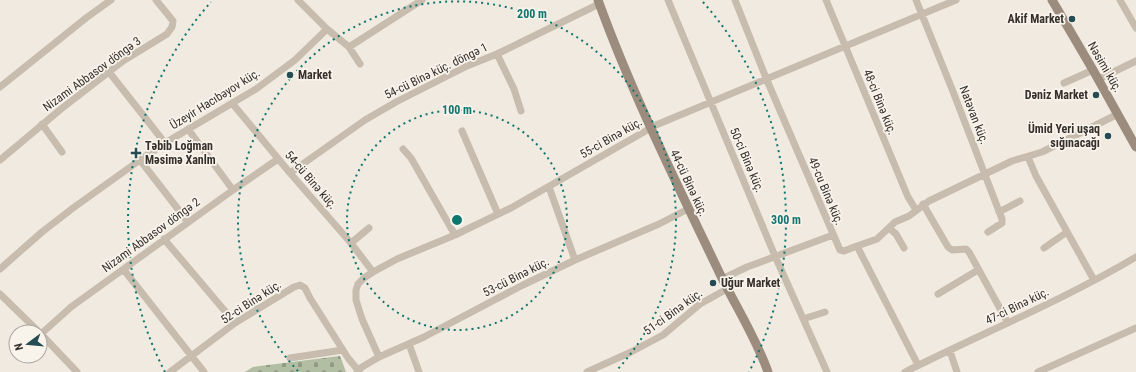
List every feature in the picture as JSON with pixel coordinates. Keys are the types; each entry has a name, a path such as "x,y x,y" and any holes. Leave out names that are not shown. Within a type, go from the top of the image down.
{"street":[{"path":"0,87 86,18 111,0"},
{"name":"Nizami Abbasov döngə 3","path":"0,160 42,124 123,61 167,34 172,27 173,21 156,0"},
{"path":"298,0 327,29 349,48 360,64"},
{"path":"349,48 422,0"},
{"name":"50-ci Binə küç.","path":"668,0 775,256 826,372"},
{"name":"49-cu Binə küç.","path":"734,0 833,235 842,251 857,246"},
{"name":"48-ci Binə küç.","path":"826,0 908,197 916,210"},
{"name":"Natəvan küç.","path":"916,0 999,212"},
{"name":"55-ci Binə küç.","path":"379,357 362,319 356,295 356,290 360,281 372,272 397,259 455,235 498,214 549,187 650,128 711,101 956,0"},
{"name":"Nəsimi küç.","path":"1052,0 1118,114 1133,134 1136,147"},
{"path":"1120,0 1136,28"},
{"name":"54-cü Binə küç. döngə 1","path":"290,173 365,120 396,102 467,66 497,54 599,2"},
{"name":"44-cü Binə küç.","path":"599,2 628,78 650,128 722,279 760,352 768,372"},
{"name":"Üzeyir Hacıbəyov küç.","path":"0,269 42,232 140,160 165,143 256,88 295,60 327,29"},
{"path":"497,54 514,89 521,111"},
{"path":"1099,79 1136,61"},
{"path":"1064,83 1093,70"},
{"path":"109,72 165,143"},
{"name":"54-cü Binə küç.","path":"232,103 278,159 351,243 372,272"},
{"path":"918,365 857,246 877,239 895,222 909,216 923,204 985,173 1052,147 1118,114"},
{"path":"42,124 62,152"},
{"path":"188,129 233,190"},
{"path":"462,131 498,214"},
{"path":"403,149 411,158 455,235"},
{"path":"1028,157 1036,176 1094,280"},
{"name":"Nizami Abbasov döngə 2","path":"48,326 164,239 278,159"},
{"path":"140,160 188,222"},
{"path":"549,187 575,260"},
{"path":"988,232 1002,223 999,212 1020,201"},
{"path":"923,204 948,247 952,250 966,249 969,252 1008,323"},
{"name":"53-cü Binə küç.","path":"357,371 379,357 409,344 523,285 575,260 634,236 688,209"},
{"path":"351,243 369,228"},
{"path":"889,228 896,234 904,248"},
{"path":"1044,248 1067,232"},
{"path":"722,279 747,267 833,235"},
{"path":"164,239 235,323"},
{"name":"47-ci Binə küç.","path":"905,372 1008,323 1136,257"},
{"path":"124,270 204,372"},
{"path":"938,294 978,270"},
{"name":"52-ci Binə küç.","path":"170,372 235,323 294,287 300,285 305,288 357,371"},
{"name":"51-ci Binə küç.","path":"587,372 631,352 657,338 671,329 700,304 727,289"},
{"path":"0,294 31,324"},
{"path":"803,319 825,312"},
{"path":"1038,372 1136,328"},
{"path":"48,341 77,372"},
{"path":"409,344 420,372"},
{"path":"290,358 343,350"},
{"path":"950,351 957,372"}],"green space":[{"path":"340,356 346,372 245,372 253,367"}],"place":[{"name":"Akif Market","path":"1072,19"},
{"name":"Market","path":"290,75"},
{"name":"Dəniz Market","path":"1096,95"},
{"name":"Ümid Yeri uşaq sığınacağı","path":"1108,136"},
{"name":"Təbib Loğman Məsimə Xanlm","path":"136,153"},
{"name":"Uğur Market","path":"713,283"}]}
